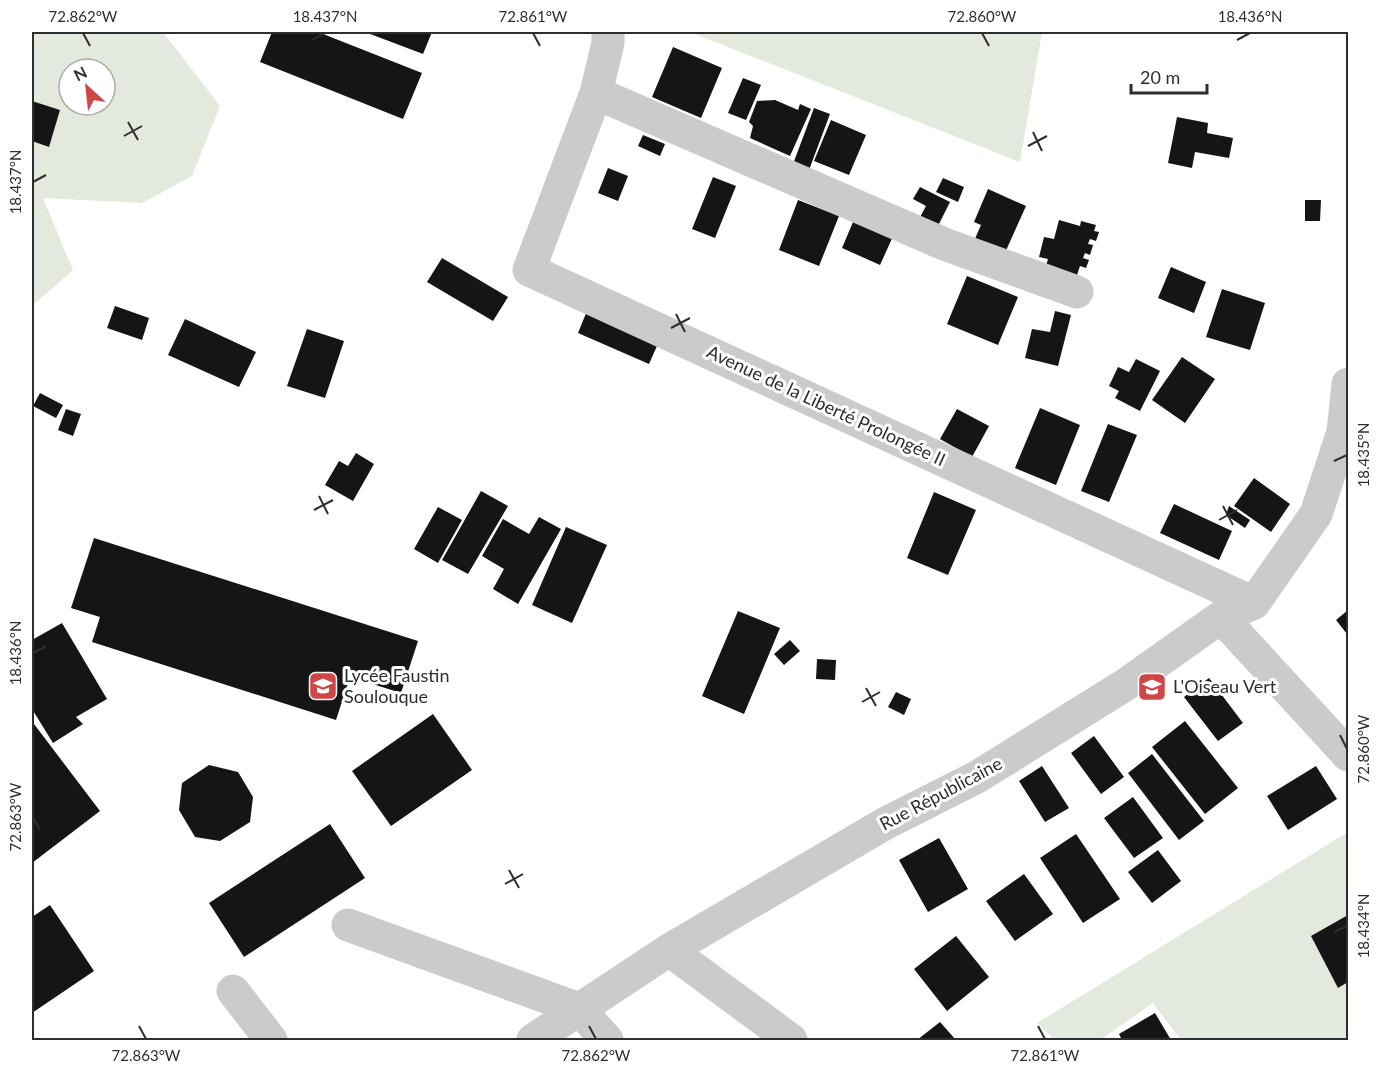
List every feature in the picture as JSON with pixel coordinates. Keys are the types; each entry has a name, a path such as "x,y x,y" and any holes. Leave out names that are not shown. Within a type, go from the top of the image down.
{"street":[{"name":"Avenue de la Liberté Prolongée II","path":"608,32 608,43 596,93 529,270 1254,603"},
{"path":"596,93 944,244 1077,292"},
{"path":"1254,603 1316,514 1343,432 1348,384"},
{"name":"Rue Républicaine","path":"533,1041 669,950 886,823 977,777 1125,686 1221,617 1254,603"},
{"path":"1221,617 1348,755"},
{"path":"348,926 579,1009 607,1041"},
{"path":"669,950 790,1041"},
{"path":"233,992 271,1041"}],"shaded area":[{"path":"32,32 163,32 220,106 192,176 142,203 43,198 73,270 32,306"},
{"path":"690,32 1042,32 1020,162"},
{"path":"1348,832 1348,1040 1181,1040 1153,1003 1100,1040 1055,1040 1037,1023"}],"building":[{"path":"272,32 318,32 422,73 403,119 260,62"},
{"path":"365,32 432,32 423,54"},
{"path":"673,47 722,68 701,118 652,97"},
{"path":"743,78 761,85 746,120 728,113"},
{"path":"775,100 798,110 800,104 811,109 790,156 750,138 753,126 749,122 757,101"},
{"path":"32,101 57,109 58,117 49,147 32,141"},
{"path":"814,108 830,114 809,170 793,164"},
{"path":"1177,117 1208,123 1207,133 1233,138 1229,158 1195,152 1192,168 1168,163"},
{"path":"831,120 866,135 849,175 814,161"},
{"path":"643,135 665,144 660,156 638,146"},
{"path":"608,168 628,176 618,201 598,193"},
{"path":"713,177 736,186 715,238 692,229"},
{"path":"943,178 964,187 958,202 936,192"},
{"path":"920,187 950,202 936,230 918,221 926,206 913,199"},
{"path":"988,189 1026,206 1004,255 974,241 981,225 974,222"},
{"path":"798,200 839,216 819,266 779,250"},
{"path":"1305,200 1321,200 1320,221 1305,221"},
{"path":"856,215 895,232 880,265 842,248"},
{"path":"1059,220 1080,226 1081,221 1096,225 1094,231 1099,232 1096,241 1090,239 1088,244 1093,245 1090,255 1085,253 1083,258 1089,260 1086,268 1080,266 1075,281 1044,272 1048,259 1039,257 1044,237 1054,239"},
{"path":"442,258 508,297 493,321 427,282"},
{"path":"1171,267 1206,282 1194,313 1158,298"},
{"path":"967,276 1018,297 998,345 947,324"},
{"path":"1222,289 1265,303 1250,350 1206,337"},
{"path":"115,306 149,318 142,340 107,328"},
{"path":"589,306 661,337 649,364 578,333"},
{"path":"1055,311 1071,315 1058,366 1025,358 1032,329 1050,332"},
{"path":"185,319 256,352 239,387 168,355"},
{"path":"307,329 344,341 325,398 287,386"},
{"path":"1182,357 1215,379 1185,423 1152,400"},
{"path":"1136,359 1160,371 1140,411 1115,398 1119,391 1109,386 1118,367 1129,372"},
{"path":"40,393 63,405 56,418 33,406"},
{"path":"1040,408 1080,425 1056,485 1015,468"},
{"path":"66,409 81,414 73,436 58,430"},
{"path":"957,409 989,426 972,457 940,439"},
{"path":"1108,424 1137,435 1109,502 1081,491"},
{"path":"356,453 374,464 353,501 325,485 339,461 348,466"},
{"path":"1254,478 1290,504 1271,532 1234,506"},
{"path":"481,491 508,506 468,574 442,560"},
{"path":"934,492 976,510 948,575 907,558"},
{"path":"1174,504 1232,531 1219,560 1160,533"},
{"path":"1229,506 1250,520 1245,528 1226,515"},
{"path":"438,507 462,520 438,563 414,549"},
{"path":"539,517 561,529 518,604 493,589 504,569 482,556 503,519 529,534"},
{"path":"566,527 607,545 572,623 532,605"},
{"path":"94,538 418,641 401,693 350,677 336,720 92,642 100,617 71,608"},
{"path":"1348,610 1348,632 1347,634 1336,620"},
{"path":"738,611 780,628 744,714 702,696"},
{"path":"62,623 107,699 76,717 83,724 53,743 32,709 32,640"},
{"path":"790,640 800,651 784,665 774,654"},
{"path":"817,659 836,660 835,680 816,679"},
{"path":"1209,678 1243,723 1218,741 1184,697"},
{"path":"896,692 911,699 904,715 888,707"},
{"path":"433,714 472,770 391,826 352,771"},
{"path":"1185,721 1238,788 1205,814 1152,747"},
{"path":"34,724 100,811 32,863 32,725"},
{"path":"1094,736 1124,777 1101,794 1071,753"},
{"path":"1152,754 1204,821 1179,840 1128,773"},
{"path":"209,765 238,772 253,797 250,822 220,841 195,837 179,810 182,783"},
{"path":"1042,766 1069,808 1045,822 1019,781"},
{"path":"1316,766 1337,799 1288,830 1267,796"},
{"path":"1133,797 1163,838 1134,858 1104,818"},
{"path":"330,824 365,878 244,957 209,903"},
{"path":"1076,834 1120,899 1083,923 1040,858"},
{"path":"939,838 968,889 928,912 899,860"},
{"path":"1158,850 1181,881 1152,903 1128,872"},
{"path":"1024,874 1053,914 1015,941 986,901"},
{"path":"50,905 94,971 32,1013 32,917"},
{"path":"1348,915 1348,982 1338,988 1311,936"},
{"path":"956,936 989,977 947,1011 914,969"},
{"path":"1155,1013 1171,1040 1122,1040 1119,1034"},
{"path":"940,1022 956,1040 917,1040"}],"place":[{"name":"Lycée Faustin Soulouque","path":"323,686"},
{"name":"L'Oiseau Vert","path":"1152,687"}]}
